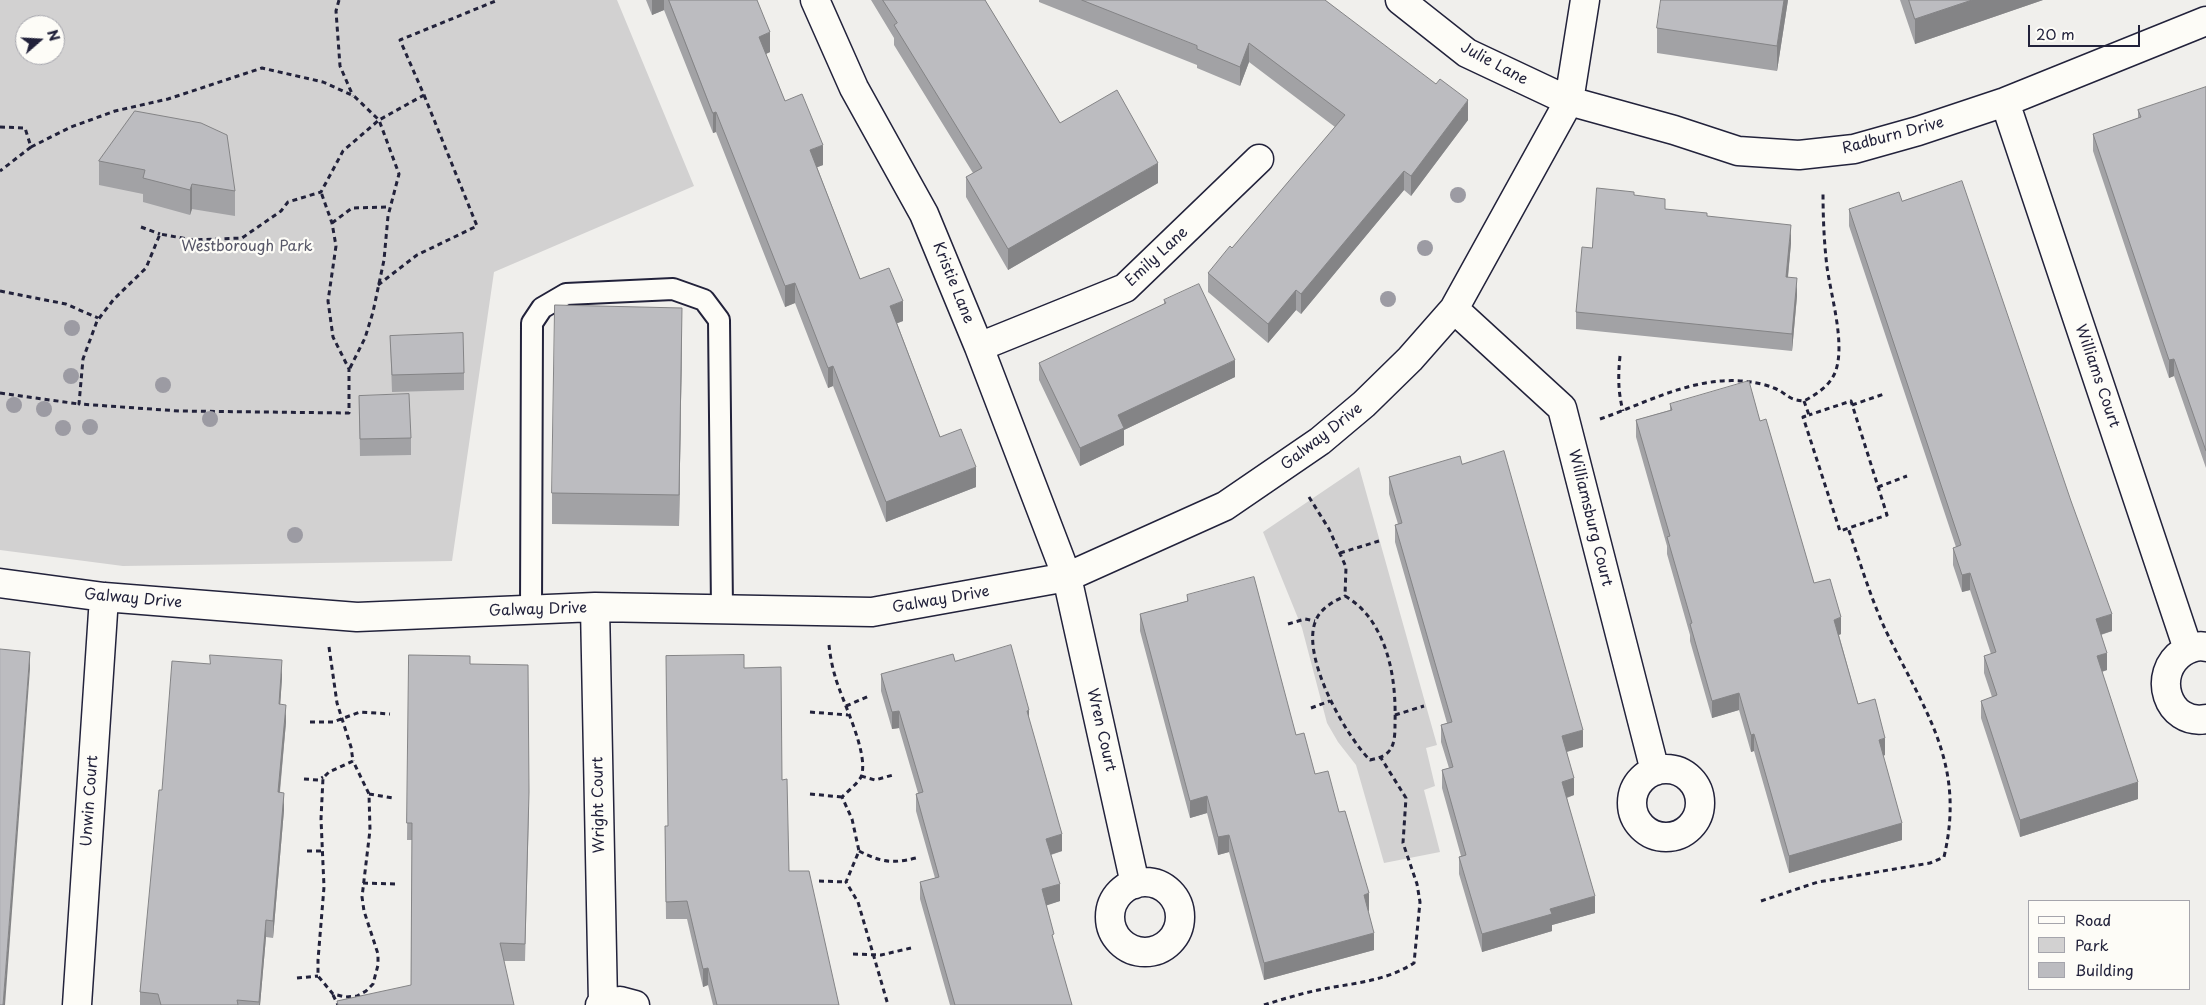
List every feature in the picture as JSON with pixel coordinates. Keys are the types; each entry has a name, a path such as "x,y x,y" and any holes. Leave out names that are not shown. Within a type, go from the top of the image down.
{"street":[{"name":"Kristie Lane","path":"815,0 854,88 924,214 979,347 1067,577"},
{"name":"Julie Lane","path":"1400,0 1467,53 1569,101"},
{"name":"Galway Drive","path":"0,583 104,597 357,617 595,607 872,612 1067,577 1225,506 1320,441 1364,404 1410,359 1454,309 1569,101 1585,0"},
{"name":"Radburn Drive","path":"1569,101 1674,130 1738,151 1799,155 1854,149 1918,132 2005,102 2206,21"},
{"name":"Williams Court","path":"2005,102 2197,648 2176,656 2168,668 2165,682 2168,697 2175,709 2187,717 2206,719"},
{"name":"Emily Lane","path":"979,347 1125,288 1259,159"},
{"name":"Williamsburg Court","path":"1454,309 1562,408 1655,771"},
{"name":"Wren Court","path":"1067,577 1135,884"},
{"name":"Unwin Court","path":"77,1005 104,597"},
{"name":"Wright Court","path":"595,607 602,1004 620,1001 635,1005"}],"lane":[{"path":"531,610 532,323 542,308 566,294 673,289 704,300 719,320 722,609"}],"path":[{"path":"339,0 336,11 340,66 354,96"},
{"path":"378,286 417,255 476,226 400,40 498,0"},
{"path":"0,171 31,147 71,127 115,111 168,98 262,68 323,82 354,96 379,120 399,174 390,207 384,260 365,338 349,369"},
{"path":"0,393 79,404 179,411 349,413 349,369 333,337 328,301 336,246 332,223 322,192 343,151 379,120 424,95"},
{"path":"0,127 25,128 31,147"},
{"path":"1597,420 1685,386 1708,382 1750,382 1775,388 1785,396 1796,401 1804,401 1818,394 1828,384 1836,370 1838,350 1823,233 1823,191"},
{"path":"141,227 160,234 193,240 242,238 281,211 288,202 322,192"},
{"path":"332,223 352,208 390,207"},
{"path":"79,404 84,359 98,318 114,299 146,268 160,234"},
{"path":"0,291 66,304 98,318"},
{"path":"1620,356 1618,376 1619,394 1623,411"},
{"path":"1852,405 1884,394"},
{"path":"1804,401 1809,415"},
{"path":"1851,401 1852,405 1887,515 1840,531 1803,417 1851,401"},
{"path":"1878,487 1907,476"},
{"path":"1308,497 1329,529 1346,566 1345,596"},
{"path":"1760,901 1818,882 1930,863 1944,858 1950,821 1950,796 1945,762 1938,736 1925,706 1886,630 1848,528"},
{"path":"1340,553 1379,541"},
{"path":"1345,596 1357,603 1373,622 1385,646 1393,682 1394,738 1390,750 1380,758 1370,760 1362,752 1330,701 1315,653 1313,635 1315,621 1321,611 1345,596"},
{"path":"1288,624 1305,619 1315,621"},
{"path":"828,637 834,675 848,715 857,732 861,750 861,776 842,797"},
{"path":"327,639 341,720 351,747 353,761 369,794 370,830 362,897 364,911 378,954 377,973 373,984 357,996 345,997 333,994"},
{"path":"846,706 869,696"},
{"path":"1311,708 1330,701"},
{"path":"1395,715 1424,706"},
{"path":"310,722 341,720 360,712 390,714"},
{"path":"810,712 848,715"},
{"path":"1264,1005 1320,990 1370,982 1398,973 1414,963 1420,902 1418,884 1403,843 1406,798 1380,758"},
{"path":"304,779 318,780 329,772 353,761"},
{"path":"861,776 875,780 892,775"},
{"path":"324,777 322,819 324,887 318,976 333,994 338,1005"},
{"path":"369,794 393,798"},
{"path":"810,794 842,797"},
{"path":"842,797 852,820 859,851 846,882"},
{"path":"308,851 323,851"},
{"path":"859,851 884,862 916,858"},
{"path":"818,881 846,882"},
{"path":"846,882 858,902 888,1005"},
{"path":"363,883 395,884"},
{"path":"853,954 881,955 911,948"},
{"path":"297,978 318,976"}],"green space":[{"name":"Westborough Park","path":"0,0 617,0 694,186 494,272 452,561 123,566 0,550"},
{"path":"1359,467 1437,745 1426,748 1435,786 1424,790 1440,852 1384,863 1356,765 1338,742 1327,723 1302,628 1263,532"}],"building":[{"path":"669,0 757,0 770,32 759,37 785,101 802,94 823,145 810,150 860,279 889,268 903,301 890,306 940,437 961,429 976,467 886,502 833,366 828,368 795,283 785,286 716,112 713,113"},
{"path":"883,0 985,0 1060,123 1117,90 1158,163 1008,249 966,177 982,168 894,25 897,23"},
{"path":"1082,0 1325,0 1436,84 1440,79 1468,100 1411,176 1404,171 1301,294 1296,290 1268,324 1208,273 1230,246 1232,248 1345,115 1249,43 1240,67 1197,49 1197,46"},
{"path":"1661,0 1784,0 1777,46 1657,28"},
{"path":"1909,0 1972,0 1915,19"},
{"path":"2206,87 2206,451 2174,359 2169,360 2093,134 2141,117 2138,110"},
{"path":"135,111 201,123 227,135 235,191 192,184 190,190 143,178 145,170 99,161"},
{"path":"1962,181 2071,501 2112,614 2096,619 2107,653 2097,656 2138,782 2020,820 1981,701 1997,695 1984,656 1996,652 1970,573 1962,575 1953,548 1961,545 1849,209 1899,192 1902,201"},
{"path":"1597,188 1634,192 1634,195 1665,199 1665,209 1707,213 1707,216 1791,225 1786,277 1797,278 1792,334 1576,312 1582,247 1592,248"},
{"path":"1199,284 1235,360 1118,415 1124,428 1080,448 1039,363 1166,303 1164,300"},
{"path":"555,305 682,308 679,495 552,493"},
{"path":"463,333 464,373 392,375 390,336"},
{"path":"1749,381 1760,421 1766,419 1814,583 1830,579 1841,617 1834,620 1858,704 1875,699 1885,738 1879,740 1902,823 1789,856 1754,734 1751,735 1739,693 1712,701 1667,537 1670,536 1636,420 1672,410 1670,404"},
{"path":"409,394 411,438 360,439 359,396"},
{"path":"1504,451 1583,730 1562,736 1574,778 1562,782 1595,896 1550,909 1552,914 1482,934 1459,857 1466,855 1442,770 1453,767 1441,725 1452,722 1395,525 1402,523 1389,477 1460,456 1462,464"},
{"path":"1254,577 1296,735 1304,733 1315,774 1328,771 1339,812 1345,811 1369,893 1364,895 1374,933 1264,963 1229,835 1218,837 1207,796 1190,801 1140,614 1188,601 1187,595"},
{"path":"1011,645 1029,710 1027,711 1062,834 1046,839 1060,884 1042,889 1054,934 1052,935 1072,1005 955,1005 920,882 939,877 916,794 923,792 899,711 892,712 881,674 953,654 955,661"},
{"path":"0,649 30,652 3,1005 0,1005"},
{"path":"210,655 282,660 279,704 286,705 278,792 284,793 273,921 266,920 259,1002 237,1000 238,1005 161,1005 158,994 140,992 159,790 162,790 172,661 210,664"},
{"path":"409,655 470,656 470,664 528,665 529,792 525,944 500,943 514,1005 338,1005 337,1001 411,985 412,823 407,823"},
{"path":"744,655 744,668 781,667 782,780 787,779 789,871 809,871 839,1005 717,1005 708,968 703,969 687,901 666,902 665,826 668,826 666,656"}]}
